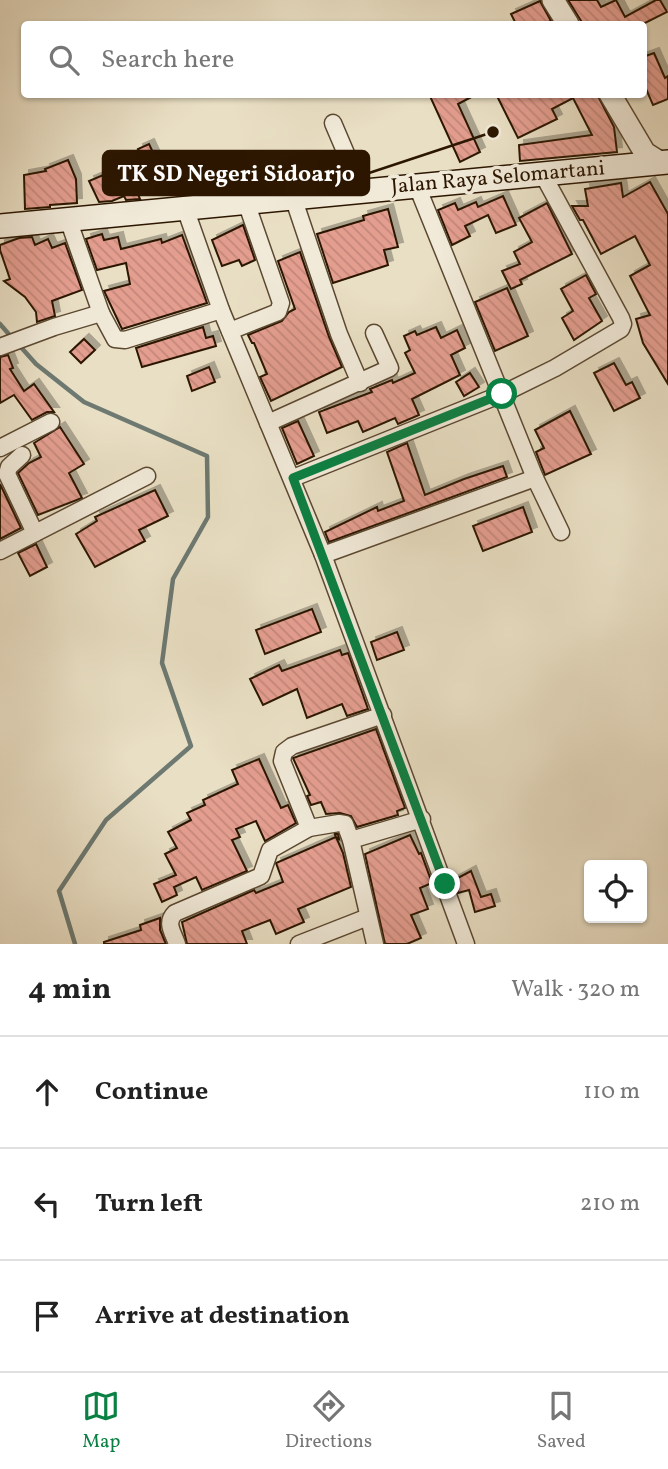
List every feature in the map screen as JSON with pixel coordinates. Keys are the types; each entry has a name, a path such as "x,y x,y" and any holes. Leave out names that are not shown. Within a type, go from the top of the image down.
{"main road":[{"name":"Jalan Raya Selomartani","path":"0,226 542,173 666,167"}],"street":[{"path":"553,0 566,21"},
{"path":"612,98 645,153 666,167"},
{"path":"333,123 362,191"},
{"path":"293,478 502,394 621,329 623,324 542,173"},
{"path":"417,186 535,478 561,533"},
{"path":"293,197 339,334 360,383"},
{"path":"230,331 278,312 281,303 246,202"},
{"path":"186,208 230,331 323,555 466,944"},
{"path":"68,219 101,313 115,339 125,340 222,310"},
{"path":"0,346 101,313"},
{"path":"268,423 390,368 374,333"},
{"path":"0,448 51,422"},
{"path":"22,455 9,467 7,474 35,533"},
{"path":"0,551 147,475"},
{"path":"323,555 535,478"},
{"path":"309,828 284,768 284,752 292,746 383,715"},
{"path":"351,840 422,819"},
{"path":"177,944 169,923 175,913 261,876 270,850 309,828 342,823 351,840 375,944"},
{"path":"299,944 368,917"}],"building":[{"path":"568,0 597,0 601,7 616,0 625,17 660,0 667,12 647,22 581,21"},
{"path":"540,1 551,21 514,21 511,14"},
{"path":"654,53 665,78 668,76 668,99 653,105 647,91 647,56"},
{"path":"431,98 469,98 458,104 480,152 460,162"},
{"path":"498,98 573,98 552,109 557,119 518,138"},
{"path":"573,98 599,98 614,127 617,152 520,161 519,145 592,135"},
{"path":"149,144 164,176 137,192 140,199 126,200 124,196 99,202 89,181 113,171 111,165 139,152 138,149"},
{"path":"68,160 76,179 77,203 25,209 24,175 46,171 45,169"},
{"path":"650,182 668,214 668,384 643,343 636,319 650,315 630,276 650,265 635,236 601,254 583,220 580,220 572,206 588,206 585,189 621,183 623,197"},
{"path":"503,196 516,225 496,233 488,215 465,226 470,236 452,245 438,210 455,203 458,210 476,202 478,207"},
{"path":"547,203 572,254 520,280 522,284 511,289 502,271 520,264 514,252 532,242 519,218"},
{"path":"388,209 398,247 384,250 388,265 333,283 317,234 364,220 363,216"},
{"path":"243,225 255,260 242,266 239,260 222,266 212,240"},
{"path":"102,234 104,240 118,237 121,249 161,239 162,243 182,235 207,303 122,329 104,291 130,284 126,263 97,270 86,239"},
{"path":"32,237 35,245 48,239 52,248 65,243 82,290 52,301 55,316 37,322 36,312 25,297 4,281 10,279 0,250 0,245 19,238"},
{"path":"300,252 342,367 271,401 260,377 267,374 248,335 282,321 295,309 278,261"},
{"path":"586,275 596,294 589,298 602,321 574,340 562,318 573,311 561,289"},
{"path":"507,288 528,336 495,351 475,302"},
{"path":"203,327 206,338 213,336 216,346 142,367 136,348"},
{"path":"436,327 441,338 457,330 465,348 451,355 460,375 412,399 419,415 398,424 395,418 363,432 358,421 327,433 319,412 372,392 370,389 392,380 393,383 415,373 405,353 410,350 404,336 415,331 417,335"},
{"path":"84,339 95,350 81,363 70,352"},
{"path":"8,355 13,368 10,369 24,391 34,384 54,412 47,412 32,420 14,395 0,403 0,357"},
{"path":"614,363 626,385 632,382 640,398 614,411 594,373"},
{"path":"209,367 215,382 192,391 187,376"},
{"path":"470,373 479,387 464,396 456,382"},
{"path":"570,411 591,454 545,475 536,452 544,448 535,430"},
{"path":"298,421 314,456 297,464 282,428"},
{"path":"60,427 84,464 69,473 82,498 38,515 18,473 41,457 34,443"},
{"path":"407,443 425,495 503,466 507,477 329,542 325,532 377,507 378,511 404,501 387,452"},
{"path":"0,484 21,528 0,539"},
{"path":"155,490 168,516 139,530 145,541 95,567 76,534 97,521 95,517"},
{"path":"523,507 532,532 483,551 473,526"},
{"path":"36,544 47,567 30,576 18,553"},
{"path":"312,609 321,632 265,654 256,630"},
{"path":"397,632 404,650 377,660 371,642"},
{"path":"340,650 342,655 348,653 368,709 347,716 342,704 307,718 297,689 263,705 250,679 279,665 282,671"},
{"path":"376,729 405,808 397,811 398,815 357,827 351,816 340,813 326,814 321,802 311,805 307,796 310,795 293,758"},
{"path":"259,759 281,808 288,805 296,823 265,841 256,821 236,829 240,837 232,840 247,871 202,890 196,877 174,887 177,895 162,902 154,884 176,875 165,854 177,848 168,832 191,820 187,813 205,805 203,800 238,784 232,770"},
{"path":"410,835 419,854 421,853 432,883 420,888 428,909 411,915 421,938 407,944 385,944 365,854"},
{"path":"336,837 343,853 351,887 298,909 304,922 276,934 270,920 242,931 247,944 187,944 182,922 254,890 256,893 283,882 276,863"},
{"path":"471,871 481,897 491,894 495,906 475,912 469,890 458,893 454,880"},
{"path":"160,918 160,930 166,944 104,944 141,930 140,925"}],"waterway":[{"path":"0,324 13,339"},
{"path":"19,345 36,364 84,402 207,456 208,517 173,579 162,663 191,746 106,820 59,891 75,944"}],"place":[{"name":"TK SD Negeri Sidoarjo","path":"493,132"}],"route":[{"path":"445,884 293,478 502,394"}]}
